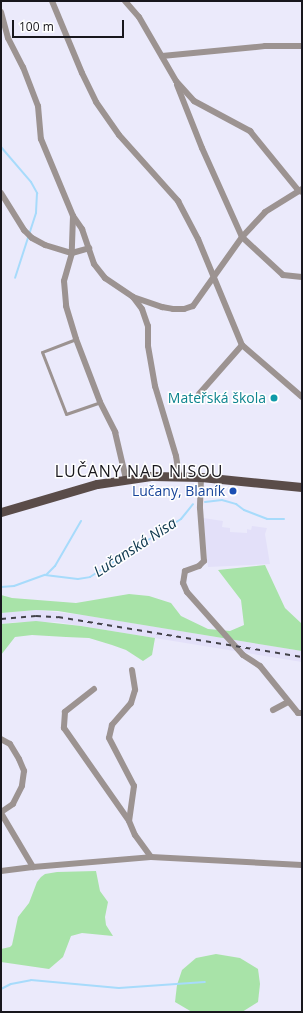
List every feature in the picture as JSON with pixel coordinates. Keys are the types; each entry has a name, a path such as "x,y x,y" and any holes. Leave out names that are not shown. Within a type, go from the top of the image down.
{"main road":[{"path":"1,512 97,484 126,479 179,476 302,486"}],"street":[{"path":"52,1 82,73 96,102 119,135 178,201 198,239 242,345 302,397"},
{"path":"125,1 139,17 176,81 202,148 242,237 283,274 302,277"},
{"path":"1,13 8,38 23,67 38,106 41,139 74,216 82,229 94,264 105,278 133,297 162,307 184,309 196,302 242,237 265,212 301,190 250,131 194,101 176,81"},
{"path":"162,56 266,46 302,46"},
{"path":"1,193 24,230 32,238 72,253 89,248"},
{"path":"74,216 72,253 64,280 66,306 76,339 100,402 116,432 126,479"},
{"path":"133,297 142,309 148,326 148,346 155,386 176,456 179,476"},
{"path":"199,394 242,345"},
{"path":"201,477 200,508 204,561 199,566 185,571 183,583 187,592 243,655 260,666 288,702 298,713 302,713"},
{"path":"129,821 134,786 109,738 112,726 132,703 135,690 132,670"},
{"path":"94,689 65,712 64,728 129,821 135,835 151,858"},
{"path":"273,710 288,702"},
{"path":"1,739 10,744 24,770 22,786 13,804 1,812 32,867"},
{"path":"1,871 32,867 151,858 302,865"}],"lane":[{"path":"76,339 42,352 66,414 100,402"}],"shaded area":[{"path":"203,518 223,521 222,527 230,528 230,532 247,533 247,529 251,530 252,526 267,528 265,534 270,564 208,567"},
{"path":"36,610 83,615 302,651 302,662 57,622 16,622 1,624 1,613"}],"green space":[{"path":"265,565 285,608 302,624 302,651 58,611 36,610 1,613 1,595 12,598 76,603 129,594 149,596 171,603 181,616 208,629 230,631 244,625 241,600 218,570"},
{"path":"36,621 81,626 155,638 152,655 143,661 126,650 89,638 32,635 15,637 1,655 1,624"},
{"path":"96,871 100,891 108,902 105,917 106,925 113,936 82,933 71,936 63,957 49,969 1,962 1,949 12,945 18,917 29,903 37,882 41,877 45,874 57,872"},
{"path":"216,954 240,958 258,969 260,984 258,1002 242,1012 192,1012 175,1002 177,985 182,970 196,958"}],"waterway":[{"path":"1,147 31,182 37,193 36,213 15,278"},
{"name":"Lučanská Nisa","path":"205,502 222,500 236,504 244,510 267,519 284,519"},
{"name":"Lučanská Nisa","path":"1,587 14,586 45,575 78,579 90,577 181,519 193,504"},
{"path":"46,575 55,566 81,521"},
{"path":"1,989 11,984 31,980 119,988 205,982"}],"railway":[{"path":"1,619 36,616 58,617 302,657"}],"place":[{"name":"Mateřská škola","path":"274,398"},
{"name":"Lučany, Blaník","path":"233,491"}],"district":[{"name":"LUČANY NAD NISOU","path":"139,471"}]}
